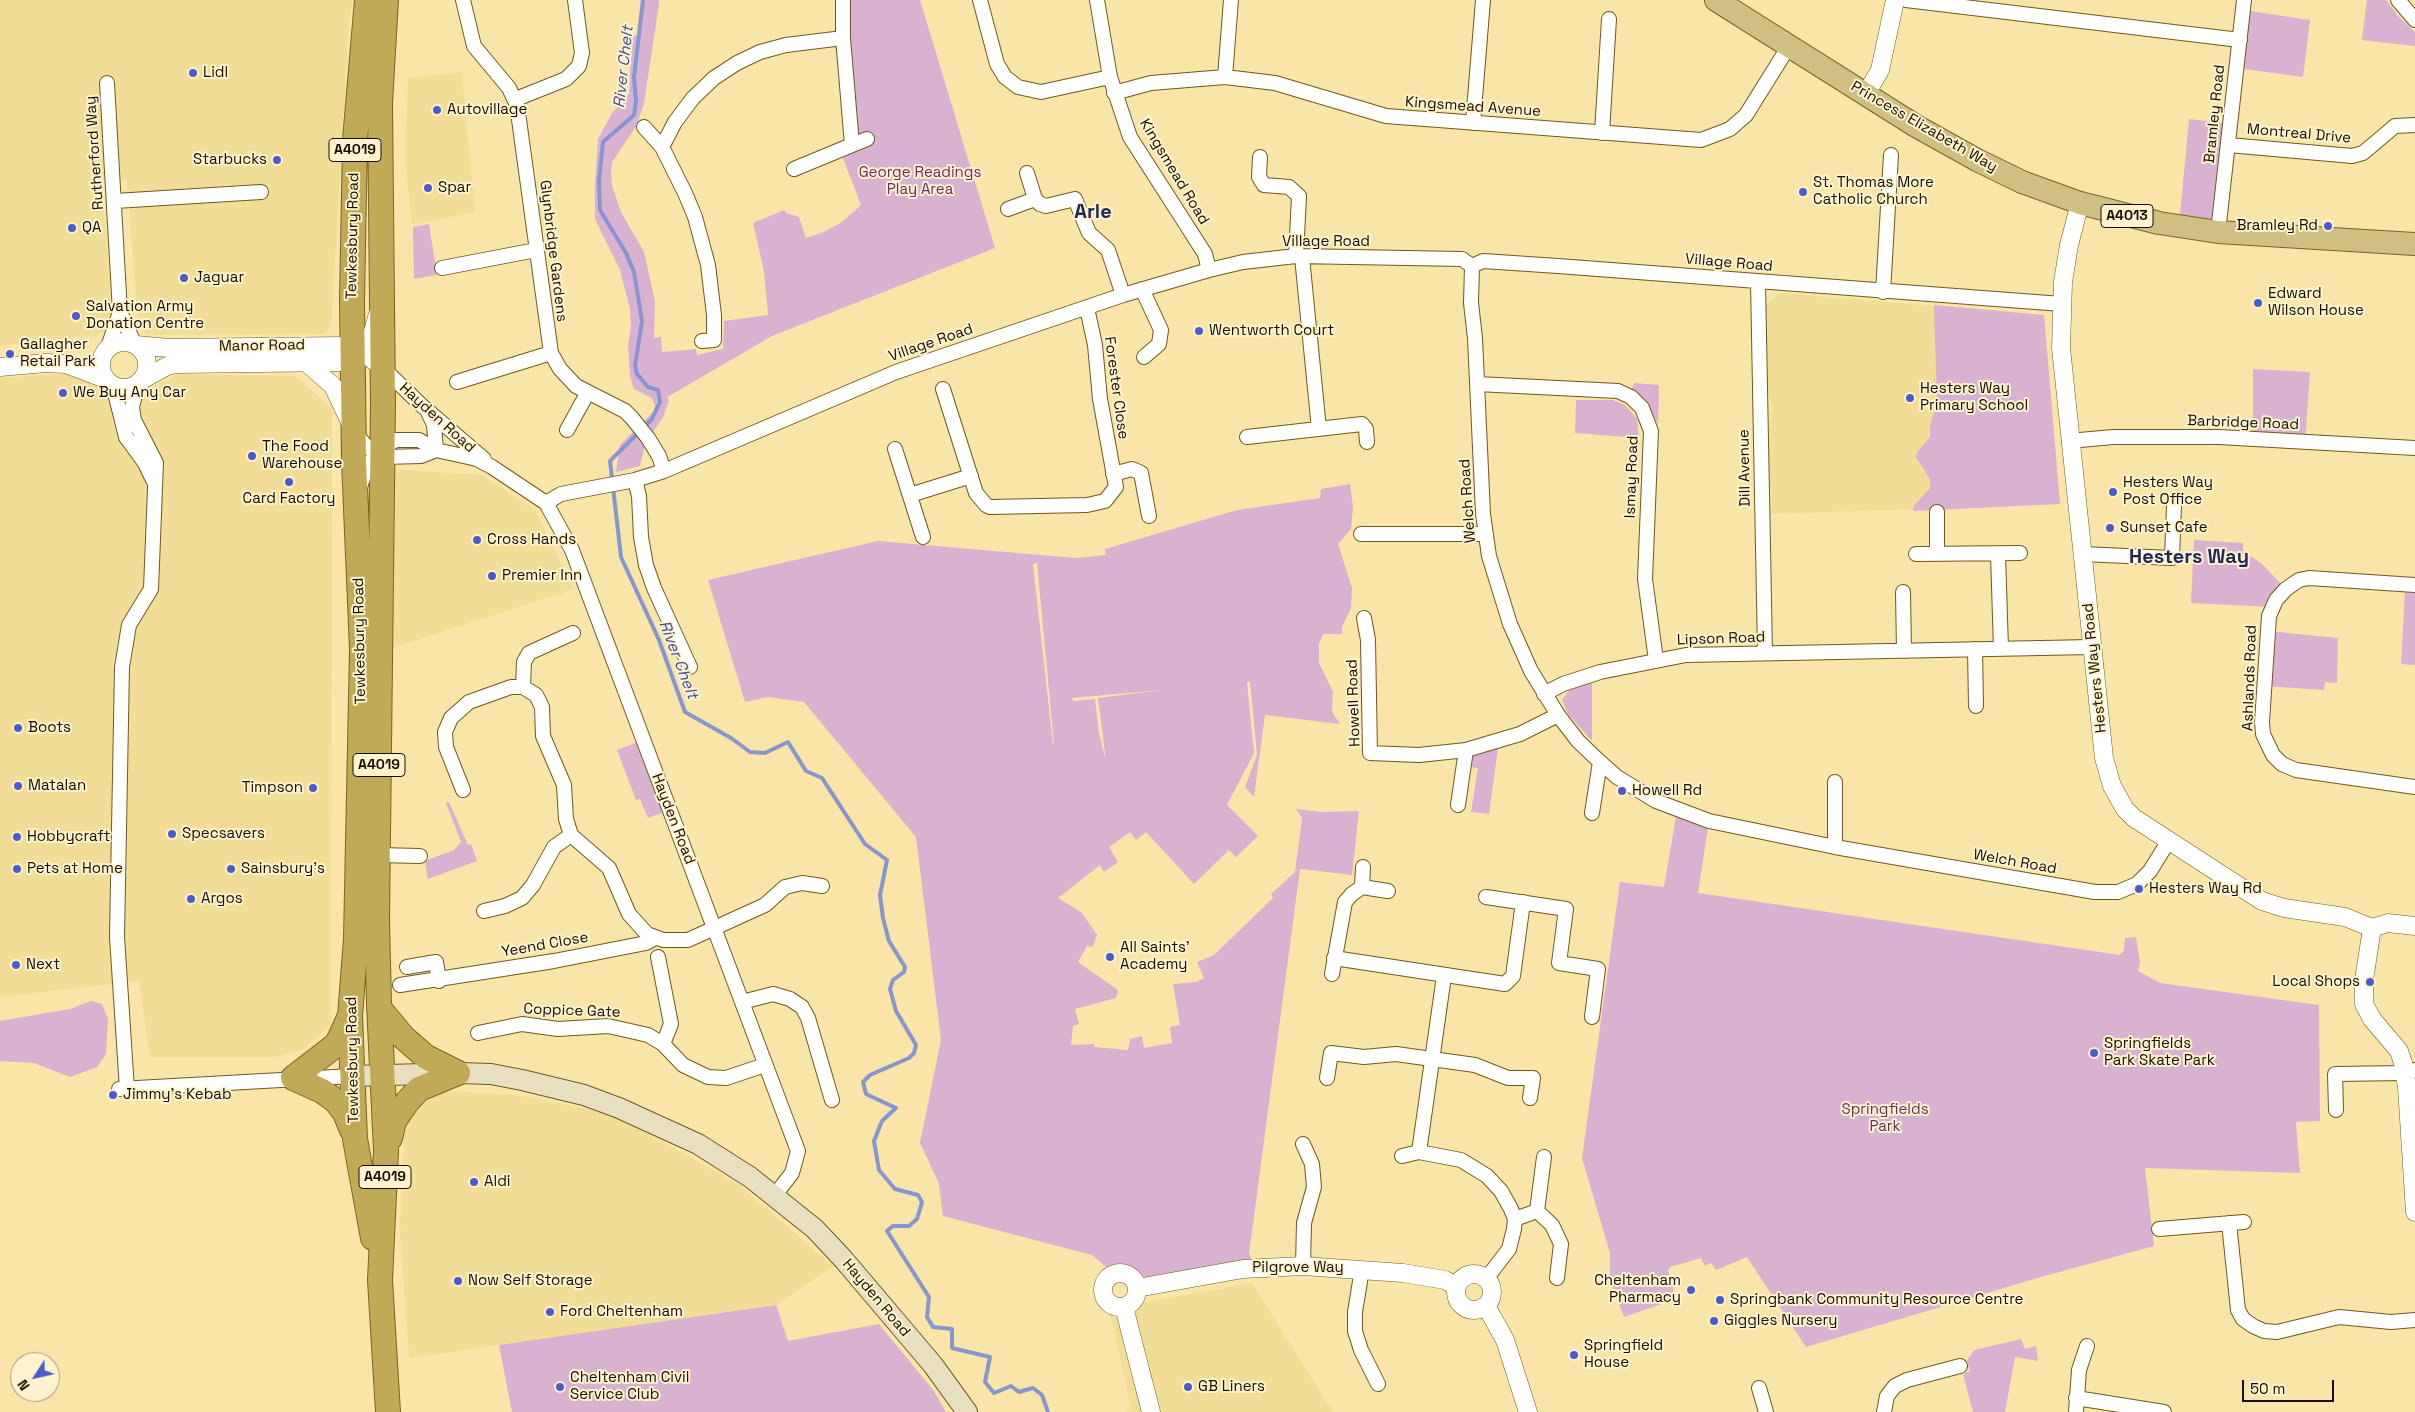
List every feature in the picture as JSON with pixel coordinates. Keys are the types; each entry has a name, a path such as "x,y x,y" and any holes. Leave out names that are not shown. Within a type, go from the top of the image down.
{"highway":[{"name":"Tewkesbury Road","path":"367,0 355,140 354,430 362,669 356,939 350,1016 355,1139 380,1280"},
{"name":"Tewkesbury Road","path":"386,0 380,110 382,367 377,920 386,1151 380,1280 388,1412"},
{"path":"353,1076 363,1067 366,1061 367,947 377,920"},
{"path":"379,1008 403,1037 426,1057 458,1073"},
{"path":"350,1016 337,1044 293,1078 322,1091 336,1101 345,1113 355,1139"},
{"path":"386,1151 394,1121 407,1102 419,1090 458,1073"},
{"path":"368,1212 374,1198 368,1092 373,1083 384,1074"}],"main road":[{"name":"Princess Elizabeth Way","path":"1716,0 1916,126 1977,160 2022,182 2080,203 2158,223 2218,232 2415,244"},
{"name":"Hayden Road","path":"353,1076 458,1073 491,1074 522,1080 568,1091 619,1108 698,1144 775,1195 815,1229 844,1260 933,1365 967,1412"}],"street":[{"name":"Glynbridge Gardens","path":"463,0 474,46 516,99 551,353 566,377 587,394 625,411 632,418 659,456 664,471"},
{"path":"516,99 566,79 579,66 582,53 575,0"},
{"path":"843,0 843,38 852,145"},
{"path":"980,0 996,64 1005,77 1018,87 1041,92 1110,77"},
{"name":"Kingsmead Road","path":"1097,0 1110,77 1130,137 1205,254 1209,270"},
{"path":"1225,78 1232,0"},
{"path":"1473,123 1482,0"},
{"path":"1866,94 1880,70 1895,0"},
{"path":"1906,0 2240,40"},
{"name":"Bramley Road","path":"2218,232 2244,0"},
{"path":"2398,0 2415,20"},
{"path":"1602,133 1609,19"},
{"path":"662,147 675,122 693,98 714,78 737,63 760,52 786,45 843,38"},
{"name":"Kingsmead Avenue","path":"1114,93 1151,83 1225,78 1274,83 1386,116 1690,140 1721,134 1746,116 1789,46"},
{"name":"Rutherford Way","path":"106,83 115,201 120,312 107,349"},
{"name":"Montreal Drive","path":"2229,145 2352,156 2363,153 2395,126 2415,125"},
{"path":"644,127 662,147 682,185 695,217 708,265 714,315 714,340 702,341"},
{"path":"794,169 867,139"},
{"path":"1883,292 1891,155"},
{"path":"1260,157 1259,178 1264,185 1289,187 1299,196 1299,257 1319,429"},
{"path":"1027,173 1035,199 1040,204 1046,206 1072,198 1076,201 1089,233 1108,250 1123,295"},
{"path":"115,201 261,192"},
{"path":"1008,209 1035,199"},
{"name":"Hesters Way Road","path":"2080,203 2069,245 2062,304 2060,348 2104,758 2112,786 2125,808 2134,818 2168,842 2262,901 2284,908 2345,917 2372,928"},
{"path":"442,268 536,250"},
{"name":"Village Road","path":"546,503 561,494 630,481 664,471 896,372 1123,295 1243,262 1299,257 1462,259 1472,266 1483,261 2062,304"},
{"name":"Welch Road","path":"1472,266 1471,303 1484,534 1495,578 1510,624 1544,694 1578,741 1600,762 1636,790 1684,813 1708,821 1835,847 2103,893 2118,892 2137,884 2150,871 2168,842"},
{"name":"Dill Avenue","path":"1758,282 1765,653"},
{"path":"1142,290 1161,330 1159,344 1144,357"},
{"path":"382,299 373,332 355,351 382,367"},
{"name":"Forester Close","path":"943,389 978,498 990,507 1087,505 1099,503 1110,498 1116,487 1100,399 1095,344 1087,308"},
{"name":"Rutherford Way","path":"120,312 136,345"},
{"path":"66,364 121,342 136,345 141,350 147,362 144,375 139,382 132,414 136,427 148,445 156,463 153,480 151,589 129,624 122,667 117,937 123,1089 353,1076"},
{"name":"Manor Road","path":"136,345 169,348 328,345 355,351"},
{"path":"107,349 100,365 109,382 126,437 145,463 153,480"},
{"name":"Manor Road","path":"139,382 159,370 176,364 341,362 355,351"},
{"path":"456,382 551,353"},
{"path":"307,362 332,386 354,430 366,446 381,453 363,475 356,508"},
{"path":"0,367 46,363 66,364 126,388 139,382"},
{"name":"Hayden Road","path":"382,367 427,410 492,467 546,503 572,550 798,1151 792,1173 775,1195"},
{"name":"Ismay Road","path":"1477,384 1618,391 1631,397 1642,408 1651,431 1645,579 1656,660"},
{"path":"567,430 587,394"},
{"path":"427,410 434,425 436,450"},
{"path":"1247,437 1362,424 1366,430 1367,442"},
{"name":"Barbridge Road","path":"2069,441 2113,437 2219,437 2415,448"},
{"path":"895,449 923,536"},
{"name":"Hayden Road","path":"381,453 421,456 436,450 477,460 492,467"},
{"path":"1113,474 1132,469 1141,473 1149,516"},
{"path":"910,495 971,476"},
{"path":"630,481 639,496 641,537 646,565 656,592 690,667"},
{"path":"2082,554 2172,558 2174,506"},
{"path":"1937,512 1938,554"},
{"path":"1361,534 1484,534"},
{"path":"1916,554 2020,553"},
{"path":"1998,554 2001,649"},
{"name":"Ashlands Road","path":"2415,584 2309,578 2299,580 2286,589 2276,600 2269,616 2262,722 2263,734 2270,750 2282,764 2296,770 2415,787"},
{"path":"1903,592 1904,651"},
{"name":"Howell Road","path":"1364,618 1368,640 1370,753 1419,755 1466,750 1520,734 1558,715"},
{"path":"523,687 524,662 529,653 573,633"},
{"name":"Lipson Road","path":"1544,694 1563,684 1600,672 1686,655 2092,647"},
{"path":"1975,649 1976,706"},
{"path":"463,790 446,747 446,732 451,718 468,702 511,687 523,687 536,695 542,706 543,736 564,785 566,819 571,836 603,861 614,877 634,922 655,938 671,942 688,940 765,905 785,887 802,882 822,886"},
{"path":"1458,805 1466,750"},
{"path":"1592,813 1600,762"},
{"path":"1835,782 1835,847"},
{"path":"484,911 504,906 522,898 533,885 554,847 571,836"},
{"path":"378,855 420,856"},
{"path":"1362,887 1363,866"},
{"path":"1332,974 1342,907 1352,894 1362,887 1388,891"},
{"path":"1486,897 1566,909 1559,963 1598,969 1592,1017"},
{"path":"1334,958 1502,984 1510,981 1513,976 1523,902"},
{"path":"2415,926 2388,923 2372,928 2364,980 2364,1004 2372,1019 2399,1051 2410,1071 2415,1212"},
{"name":"Yeend Close","path":"400,986 439,981 646,943 655,938"},
{"path":"658,957 671,1024 663,1044"},
{"path":"407,967 436,962 439,981"},
{"path":"1419,1152 1444,976"},
{"path":"742,1002 773,994 790,998 802,1008 808,1018 832,1100"},
{"name":"Coppice Gate","path":"478,1033 522,1024 558,1029 608,1026 640,1032 663,1044 683,1065 708,1076 726,1078 765,1065"},
{"path":"1327,1078 1326,1049 1364,1057 1396,1054 1476,1065 1508,1078 1533,1078 1530,1098"},
{"path":"2336,1110 2335,1074 2410,1071"},
{"path":"1303,1144 1312,1164 1314,1175 1312,1198 1304,1223 1303,1266"},
{"path":"1402,1156 1419,1152 1461,1160 1479,1170 1501,1191 1515,1219 1509,1249 1486,1279"},
{"path":"1537,1211 1544,1157"},
{"path":"1515,1219 1537,1211"},
{"path":"1537,1211 1547,1218 1560,1239 1558,1278"},
{"path":"2159,1229 2244,1222"},
{"path":"2229,1223 2238,1310 2243,1319 2264,1332 2277,1332 2339,1317 2391,1322 2415,1320"},
{"name":"Pilgrove Way","path":"1137,1288 1243,1269 1303,1266 1362,1269 1445,1280 1457,1287"},
{"path":"1362,1269 1355,1312 1356,1331 1361,1350 1378,1384"},
{"path":"1123,1273 1130,1276 1137,1288 1136,1296 1131,1303 1124,1307 1111,1304 1106,1299 1103,1287 1106,1280 1114,1274 1123,1273"},
{"path":"1469,1275 1478,1275 1486,1279 1492,1292 1486,1306 1474,1310 1467,1309 1458,1300 1457,1287 1469,1275"},
{"path":"1486,1306 1505,1340 1528,1412"},
{"path":"1124,1307 1151,1412"},
{"path":"2076,1412 2079,1370 2087,1346"},
{"path":"1884,1412 1887,1396 1895,1386 1960,1366"},
{"path":"1759,1388 1766,1412"},
{"path":"2076,1398 2164,1412"}],"shaded area":[{"path":"0,0 353,0 349,23 331,326 325,334 146,335 138,325 127,179 102,181 113,325 100,335 0,346"},
{"path":"462,72 475,212 412,225 405,157 408,78"},
{"name":"Hesters Way Primary School","path":"1780,293 2044,315 2060,504 1771,514 1768,432 1773,410 1767,386 1765,305"},
{"name":"Gallagher Retail Park","path":"73,373 130,395 169,380 178,374 295,376 332,408 331,1024 302,1050 276,1057 150,1057 139,981 0,997 0,378"},
{"path":"389,469 481,475 535,510 574,589 390,649"},
{"path":"434,1090 524,1096 614,1114 738,1184 833,1266 776,1305 409,1358 400,1231 405,1108"},
{"path":"1252,1283 1333,1412 1125,1412 1131,1409 1111,1315 1151,1301"}],"green space":[{"name":"George Readings Play Area","path":"644,0 659,0 644,103 637,125 612,162 611,172 612,186 621,212 644,252 655,301 654,338 661,337 662,352 696,349 697,355 723,349 724,321 768,315 764,271 753,223 784,210 786,213 799,217 806,238 826,231 842,222 861,205 840,150 852,145 843,0 920,0 995,248 772,336 669,396 667,395 669,400 663,417 645,445 640,466 616,472 620,445 653,412 655,406 652,398 634,389 630,376 628,345 631,326 630,309 620,270 595,219 595,185 598,139 612,113 629,94 632,36 640,35"},
{"path":"2367,0 2386,0 2398,16 2415,32 2415,46 2362,40"},
{"path":"2243,10 2310,20 2303,77 2237,68"},
{"path":"2189,119 2231,124 2218,232 2179,226"},
{"path":"429,224 437,275 414,279 413,227"},
{"path":"1934,305 2044,315 2060,504 1913,511 1913,507 1930,488 1930,479 1916,457 1918,451 1930,437 1930,425 1937,404"},
{"path":"2253,369 2310,372 2305,442 2253,439"},
{"path":"1634,383 1659,385 1658,424 1646,401 1631,391"},
{"path":"1576,400 1613,400 1625,405 1637,419 1639,438 1575,433"},
{"name":"All Saints' Academy","path":"1350,484 1353,507 1351,529 1338,544 1352,588 1351,608 1342,627 1342,634 1323,634 1319,644 1319,663 1333,692 1332,712 1340,724 1265,715 1254,797 1245,787 1257,755 1250,682 1247,682 1254,753 1227,805 1258,836 1236,857 1229,850 1194,884 1146,832 1136,840 1130,832 1109,847 1118,862 1104,872 1100,865 1058,898 1082,913 1097,935 1093,947 1087,946 1078,962 1118,990 1116,998 1075,1009 1079,1024 1073,1026 1071,1045 1094,1044 1094,1047 1128,1050 1130,1039 1142,1036 1144,1048 1172,1043 1170,1027 1180,1025 1173,984 1197,982 1204,978 1197,962 1214,955 1273,898 1271,894 1295,872 1302,818 1296,809 1322,812 1359,811 1352,875 1300,869 1249,1254 1256,1268 1135,1281 1123,1273 1114,1274 1092,1255 943,1216 939,1184 920,1143 941,1040 916,837 804,702 768,697 745,702 708,580 878,541 1076,558 1106,555 1105,549 1237,510 1320,498 1321,489","holes":["1037,563 1054,744 1033,564","1162,690 1098,698 1106,761 1099,733 1095,699 1073,701 1072,698"]},
{"path":"2194,540 2243,543 2243,551 2261,563 2286,589 2272,607 2191,603"},
{"path":"2405,592 2415,593 2415,665 2401,664"},
{"path":"2268,631 2338,638 2337,683 2325,682 2324,690 2264,686"},
{"path":"1592,682 1592,741 1568,714 1562,700 1569,690"},
{"path":"643,740 670,810 648,818 640,799 636,800 617,750"},
{"path":"1499,741 1489,814 1471,812 1478,768 1470,767 1472,748"},
{"path":"449,802 468,845 471,844 477,861 428,879 425,861 454,850 461,842 446,803"},
{"name":"Springfields Park","path":"1677,811 1709,821 1698,893 2120,955 2124,950 2125,938 2136,937 2140,963 2138,971 2160,983 2319,1005 2320,1121 2296,1122 2300,1173 2145,1168 2154,1246 2041,1277 1806,1347 1747,1257 1716,1270 1711,1263 1705,1266 1701,1258 1670,1267 1668,1271 1676,1299 1624,1317 1610,1280 1610,1253 1582,1158 1620,882 1664,887"},
{"path":"91,1001 102,1004 108,1019 106,1054 97,1067 70,1077 34,1063 0,1061 0,1021 70,1009"},
{"path":"776,1305 788,1341 879,1324 934,1391 946,1412 512,1412 499,1345"},
{"path":"2021,1339 2025,1349 2036,1346 2038,1361 2015,1357 2005,1412 1973,1412 1963,1374 1970,1371 1967,1361 1974,1350"}],"waterway":[{"name":"River Chelt","path":"643,0 634,77 636,101 634,115 603,142 599,180 600,210 626,253 634,272 642,321 635,366 637,374 648,387 658,390 660,402 652,419 610,461 621,557 659,640 685,712 731,738 750,752 765,753 788,742 806,771 822,778 865,844 887,860 880,895 883,918 889,941 905,967 904,972 893,980 890,989 896,1011 916,1045 914,1053 909,1058 870,1075 863,1082 866,1094 896,1108 882,1121 874,1141 879,1170 895,1189 918,1195 922,1202 917,1219 909,1226 893,1226 887,1231 929,1297 927,1317 933,1327 952,1329 952,1348 990,1357 985,1382 994,1393 1011,1386 1019,1392 1033,1388 1042,1395 1048,1412"}],"place":[{"name":"Lidl","path":"193,73"},
{"name":"Autovillage","path":"437,110"},
{"name":"Starbucks","path":"277,160"},
{"name":"Spar","path":"428,188"},
{"name":"St. Thomas More Catholic Church","path":"1803,192"},
{"name":"Bramley Rd","path":"2328,226"},
{"name":"QA","path":"72,228"},
{"name":"Jaguar","path":"184,278"},
{"name":"Edward Wilson House","path":"2258,303"},
{"name":"Salvation Army Donation Centre","path":"76,316"},
{"name":"Wentworth Court","path":"1199,331"},
{"name":"Gallagher Retail Park","path":"10,354"},
{"name":"We Buy Any Car","path":"63,393"},
{"name":"Hesters Way Primary School","path":"1910,398"},
{"name":"The Food Warehouse","path":"252,456"},
{"name":"Card Factory","path":"289,482"},
{"name":"Hesters Way Post Office","path":"2113,492"},
{"name":"Sunset Cafe","path":"2110,528"},
{"name":"Cross Hands","path":"477,540"},
{"name":"Premier Inn","path":"492,576"},
{"name":"Boots","path":"18,728"},
{"name":"Matalan","path":"18,786"},
{"name":"Timpson","path":"313,788"},
{"name":"Howell Rd","path":"1622,791"},
{"name":"Specsavers","path":"172,834"},
{"name":"Hobbycraft","path":"17,837"},
{"name":"Pets at Home","path":"17,869"},
{"name":"Sainsbury's","path":"231,869"},
{"name":"Hesters Way Rd","path":"2139,889"},
{"name":"Argos","path":"191,899"},
{"name":"All Saints' Academy","path":"1110,957"},
{"name":"Next","path":"16,965"},
{"name":"Local Shops","path":"2370,982"},
{"name":"Springfields Park Skate Park","path":"2094,1053"},
{"name":"Jimmy's Kebab","path":"113,1095"},
{"name":"Aldi","path":"474,1182"},
{"name":"Now Self Storage","path":"458,1281"},
{"name":"Cheltenham Pharmacy","path":"1691,1290"},
{"name":"Springbank Community Resource Centre","path":"1720,1300"},
{"name":"Ford Cheltenham","path":"550,1312"},
{"name":"Giggles Nursery","path":"1714,1321"},
{"name":"Springfield House","path":"1574,1355"},
{"name":"Cheltenham Civil Service Club","path":"560,1387"},
{"name":"GB Liners","path":"1188,1387"}],"district":[{"name":"Arle","path":"1093,213"},
{"name":"Hesters Way","path":"2189,558"}]}
